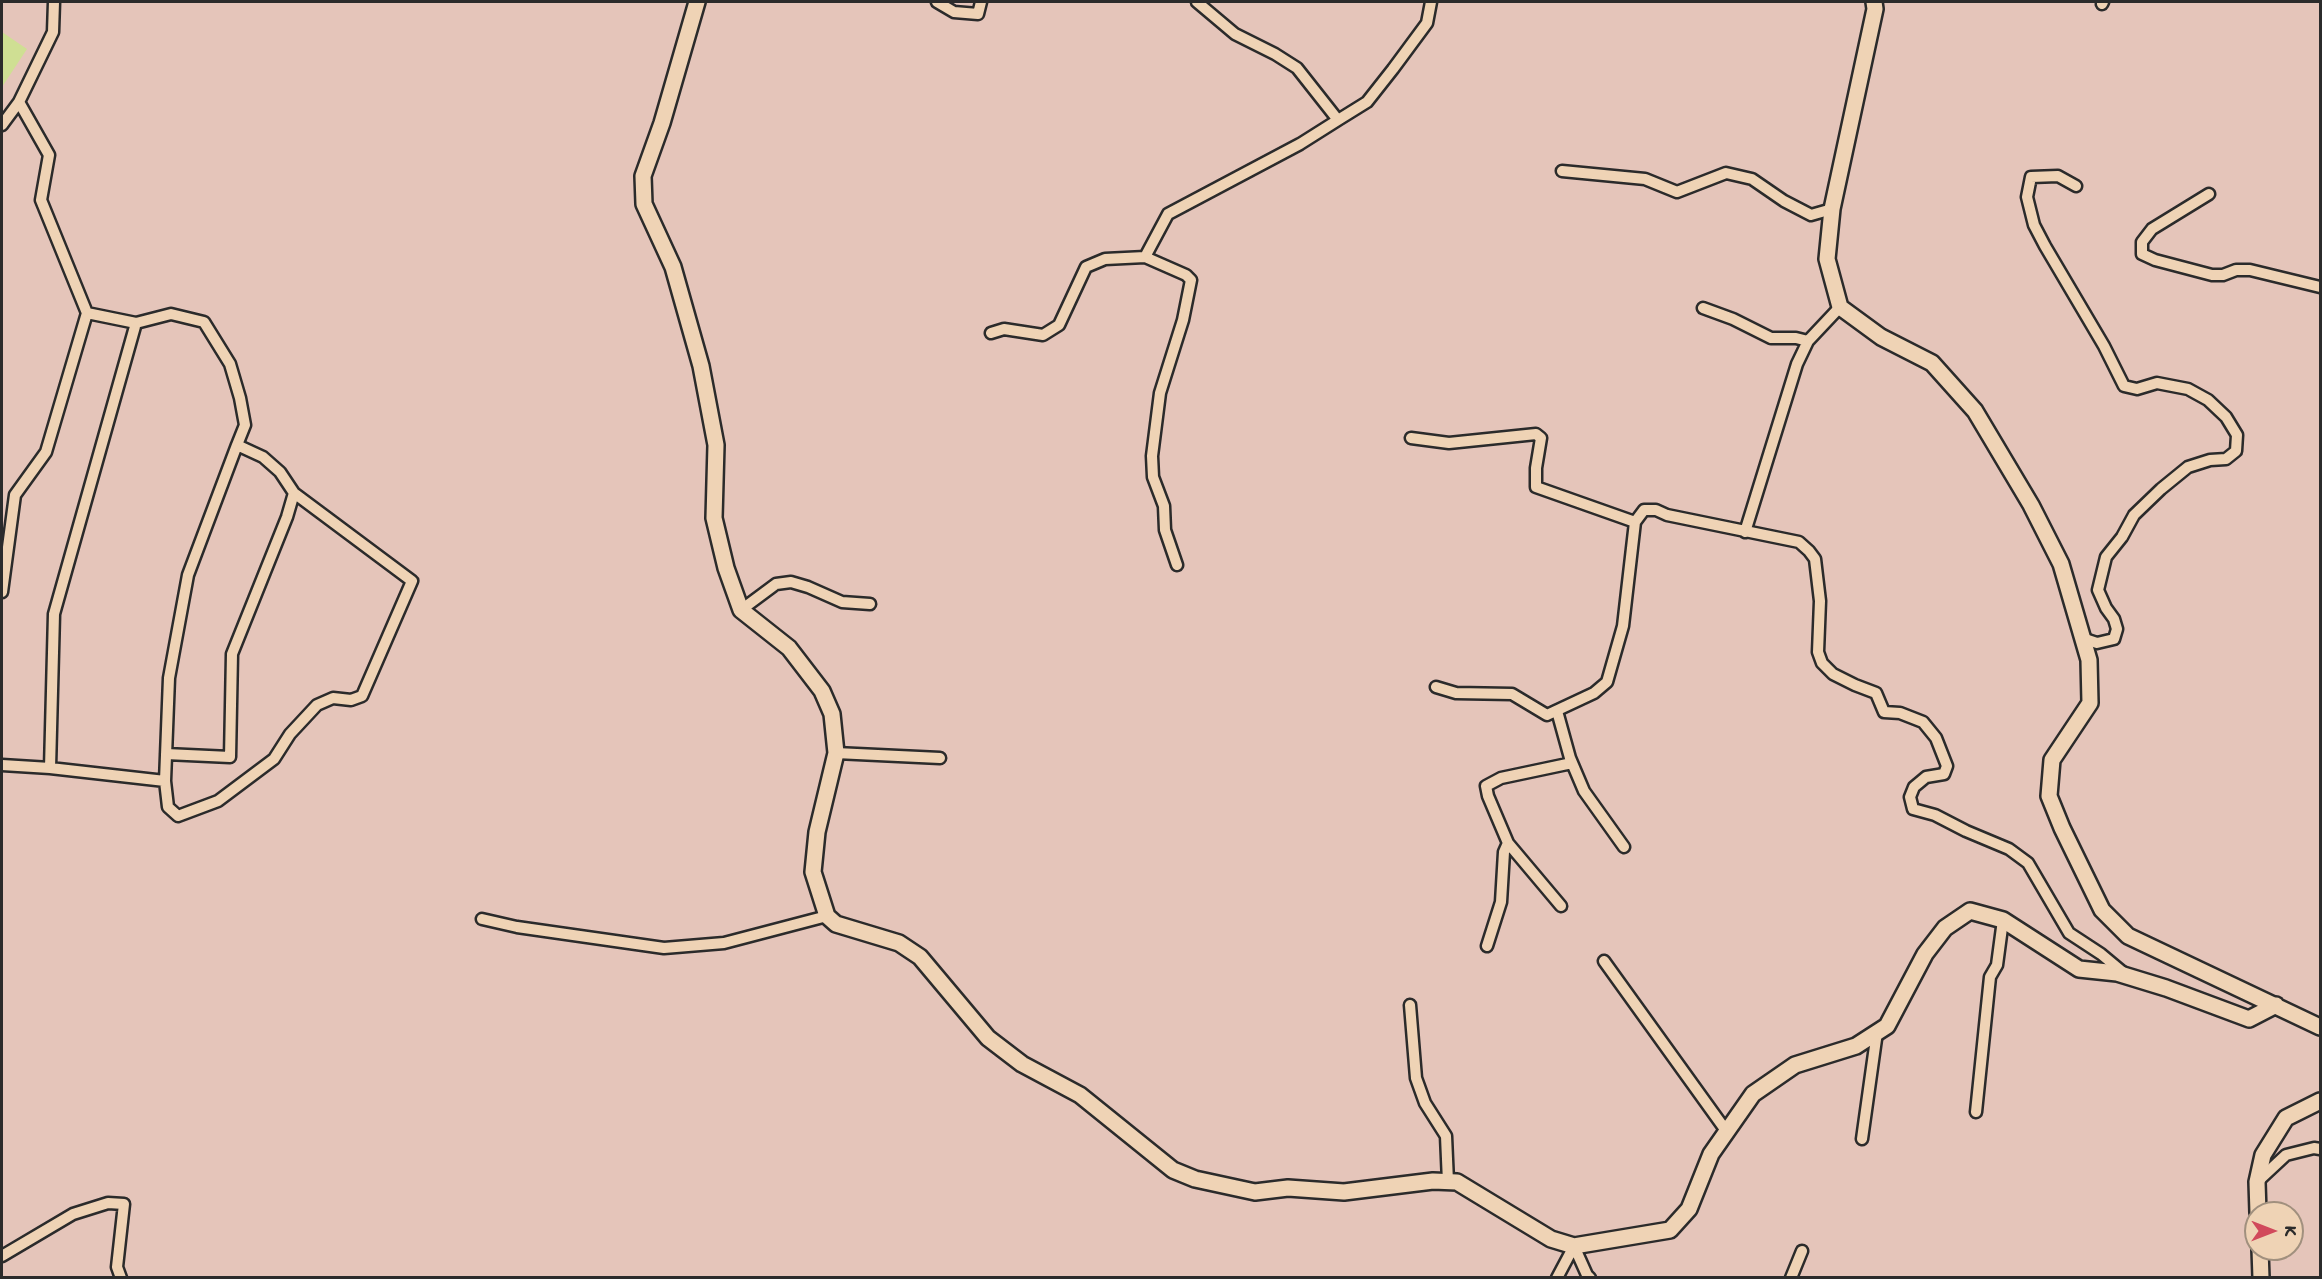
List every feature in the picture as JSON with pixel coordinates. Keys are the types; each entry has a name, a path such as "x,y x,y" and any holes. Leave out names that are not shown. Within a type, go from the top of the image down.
{"street":[{"path":"2,125 19,102 53,32 54,2"},
{"path":"697,2 662,123 643,176 644,204 673,267 701,366 716,445 714,518 726,568 741,610 789,648 822,691 831,714 836,753 817,832 813,872 827,916 836,924 899,944 920,957 988,1038 1023,1064 1080,1095 1173,1170 1195,1179 1255,1192 1287,1188 1344,1192 1433,1181 1457,1182 1551,1239 1574,1246 1670,1230 1689,1209 1711,1154 1753,1094 1795,1065 1856,1046 1887,1026 1925,954 1945,928 1970,911 2003,920 2079,969 2117,973 2166,988 2249,1019 2276,1005"},
{"path":"938,2 954,12 978,14 981,2"},
{"path":"1197,2 1235,34 1297,68 1338,120"},
{"path":"1145,257 1168,214 1300,144 1367,102 1427,23 1431,2"},
{"path":"1874,2 1875,9 1832,210 1827,260 1840,307 1881,337 1932,363 1975,411 2031,505 2061,564 2089,660 2090,703 2052,760 2049,796 2102,910 2128,936 2320,1027"},
{"path":"2,592 15,495 46,452 87,313 41,200 50,155 19,102"},
{"path":"1562,171 1645,179 1677,192 1726,173 1752,178 1784,201 1811,215 1832,210"},
{"path":"2076,186 2058,176 2031,177 2027,198 2034,225 2104,346 2124,386 2137,389 2157,383 2188,389 2208,400 2226,417 2237,435 2236,451 2226,459 2210,460 2188,467 2134,515 2122,537 2106,557 2098,590 2114,619 2117,629 2114,639 2097,643 2082,638"},
{"path":"2209,194 2152,229 2142,242 2142,254 2155,260 2212,275 2223,275 2236,270 2250,270 2320,287"},
{"path":"991,333 1004,329 1043,335 1059,325 1086,267 1105,259 1145,257 1186,275 1191,280 1184,320 1160,393 1152,456 1153,477 1164,506 1165,530 1177,565"},
{"path":"1745,532 1797,364 1808,341 1840,307"},
{"path":"1703,308 1733,319 1771,338 1796,338 1808,341"},
{"path":"87,313 136,323 171,314 204,322 230,364 245,425 237,445 188,574 169,678 165,781 168,807 178,816 218,801 274,759 290,734 317,705 333,698 351,700 362,696 381,657 412,581 294,493 280,472 263,457 237,445"},
{"path":"50,768 54,614 136,323"},
{"path":"1411,438 1449,443 1536,434 1541,438 1536,468 1536,487 1635,522"},
{"path":"166,754 230,757 232,654 287,517 294,493"},
{"path":"1436,687 1456,693 1512,694 1547,715 1594,693 1607,682 1623,626 1635,522 1644,510 1656,510 1667,515 1799,542 1815,559 1820,601 1818,652 1822,663 1833,674 1855,686 1875,693 1884,712 1900,713 1923,722 1936,738 1947,766 1944,774 1926,777 1914,787 1910,797 1913,809 1935,815 2009,849 2028,862 2069,933 2101,954 2127,976"},
{"path":"741,610 776,584 791,582 842,602 870,604"},
{"path":"1557,711 1572,763 1584,791 1624,847"},
{"path":"836,753 940,758"},
{"path":"1561,906 1508,843 1486,786 1501,778 1572,763"},
{"path":"2,765 165,781"},
{"path":"1487,946 1501,902 1504,852 1508,843"},
{"path":"482,919 517,927 664,948 724,943 827,916"},
{"path":"1976,1112 1990,977 1997,964 2003,920"},
{"path":"1604,961 1727,1132"},
{"path":"1410,1005 1416,1078 1425,1103 1446,1136 1449,1182"},
{"path":"1862,1139 1877,1032"},
{"path":"2258,1201 2257,1182 2263,1155 2286,1118 2320,1101"},
{"path":"2257,1182 2286,1155 2314,1148 2320,1149"},
{"path":"2,1256 73,1214 108,1203 124,1204 117,1267 121,1278"},
{"path":"1557,1278 1574,1246"},
{"path":"1574,1246 1590,1278"},
{"path":"1791,1278 1802,1251"},
{"path":"2260,1261 2261,1278"}],"green space":[{"path":"2,32 27,49 2,87"}]}
